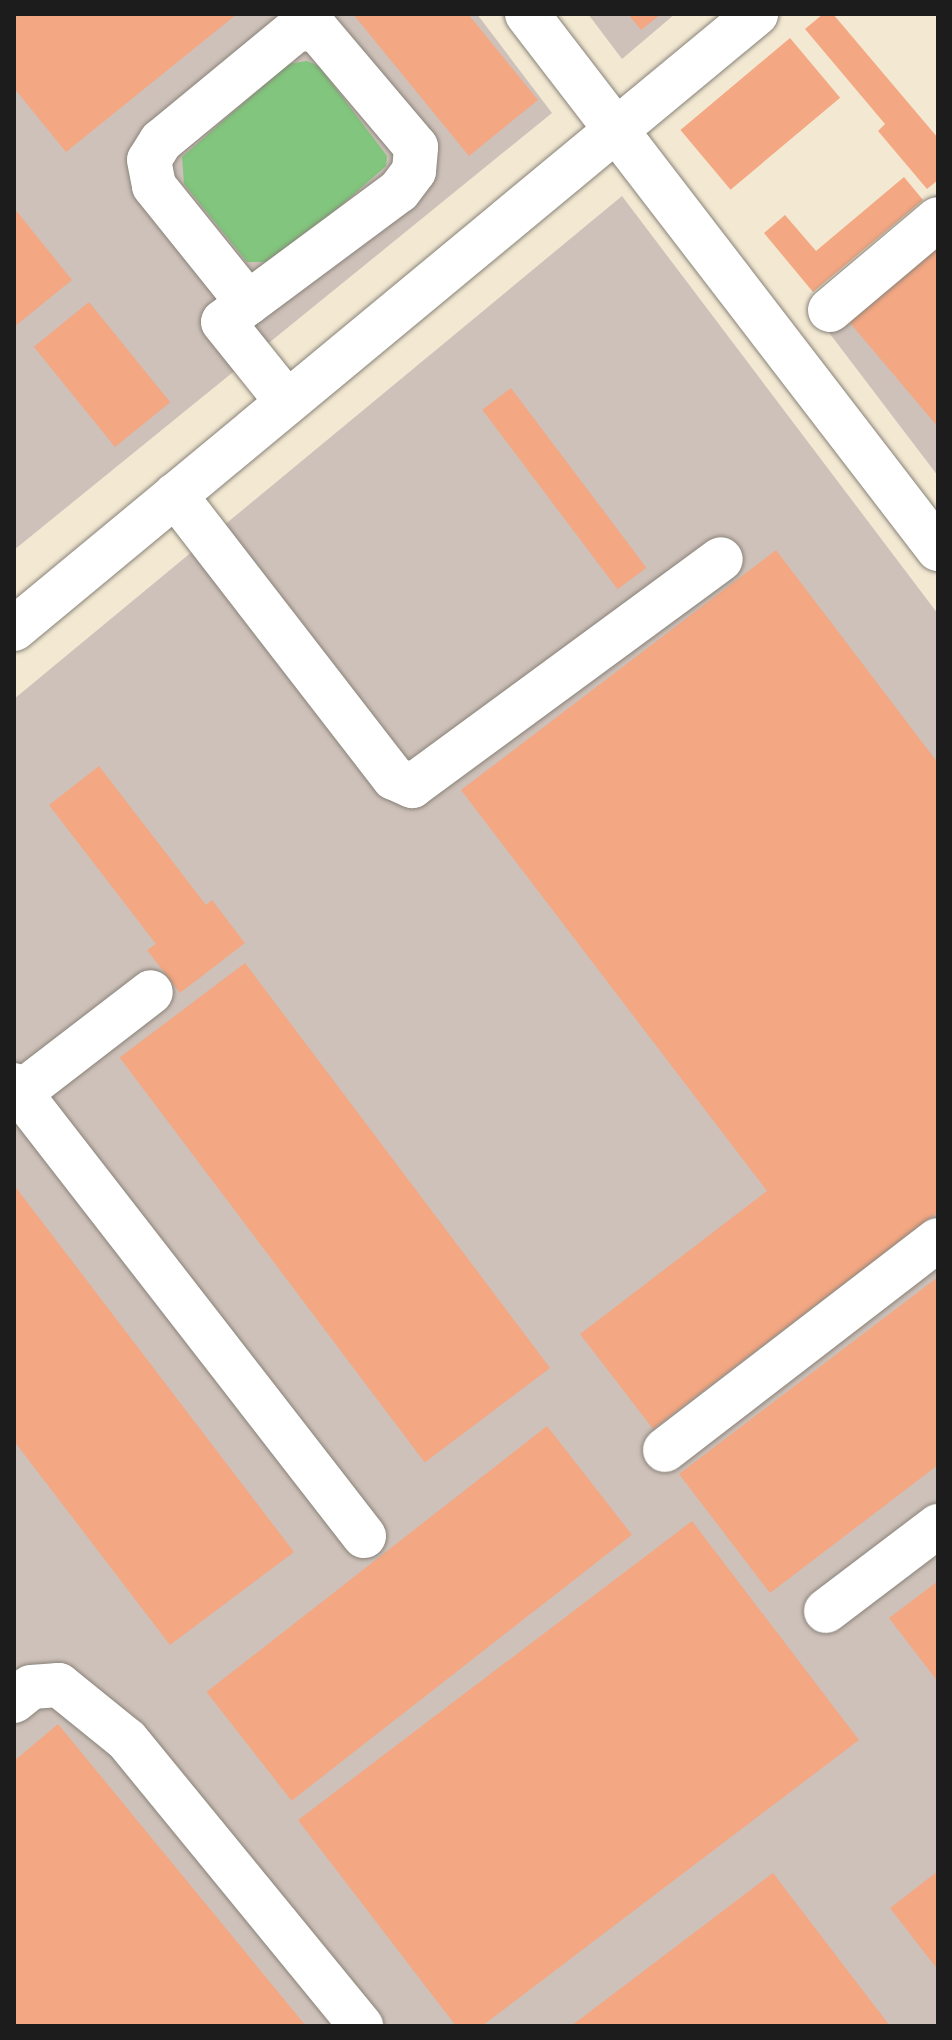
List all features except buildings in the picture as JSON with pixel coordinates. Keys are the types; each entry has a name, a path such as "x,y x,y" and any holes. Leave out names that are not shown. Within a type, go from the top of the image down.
{"street":[{"path":"527,14 938,549"},
{"path":"22,606 175,495 756,14"},
{"path":"248,303 154,186 149,160 161,141 297,29 317,30 416,147 414,171 399,191 223,322 287,402"},
{"path":"830,310 938,219"},
{"path":"175,495 394,778 412,786 721,559"},
{"path":"151,992 17,1089 364,1536"},
{"path":"665,1450 938,1240"},
{"path":"826,1611 938,1526"},
{"path":"14,1701 31,1687 59,1685 127,1740 361,2026"}],"shaded area":[{"path":"14,14 477,14 552,113 14,550"},
{"path":"588,14 675,14 622,59"},
{"path":"938,193 938,476 808,305"},
{"path":"622,196 938,614 938,2026 14,2026 14,699"}],"green space":[{"path":"307,61 319,66 387,156 386,166 277,262 247,262 184,184 182,157 288,64"}]}
